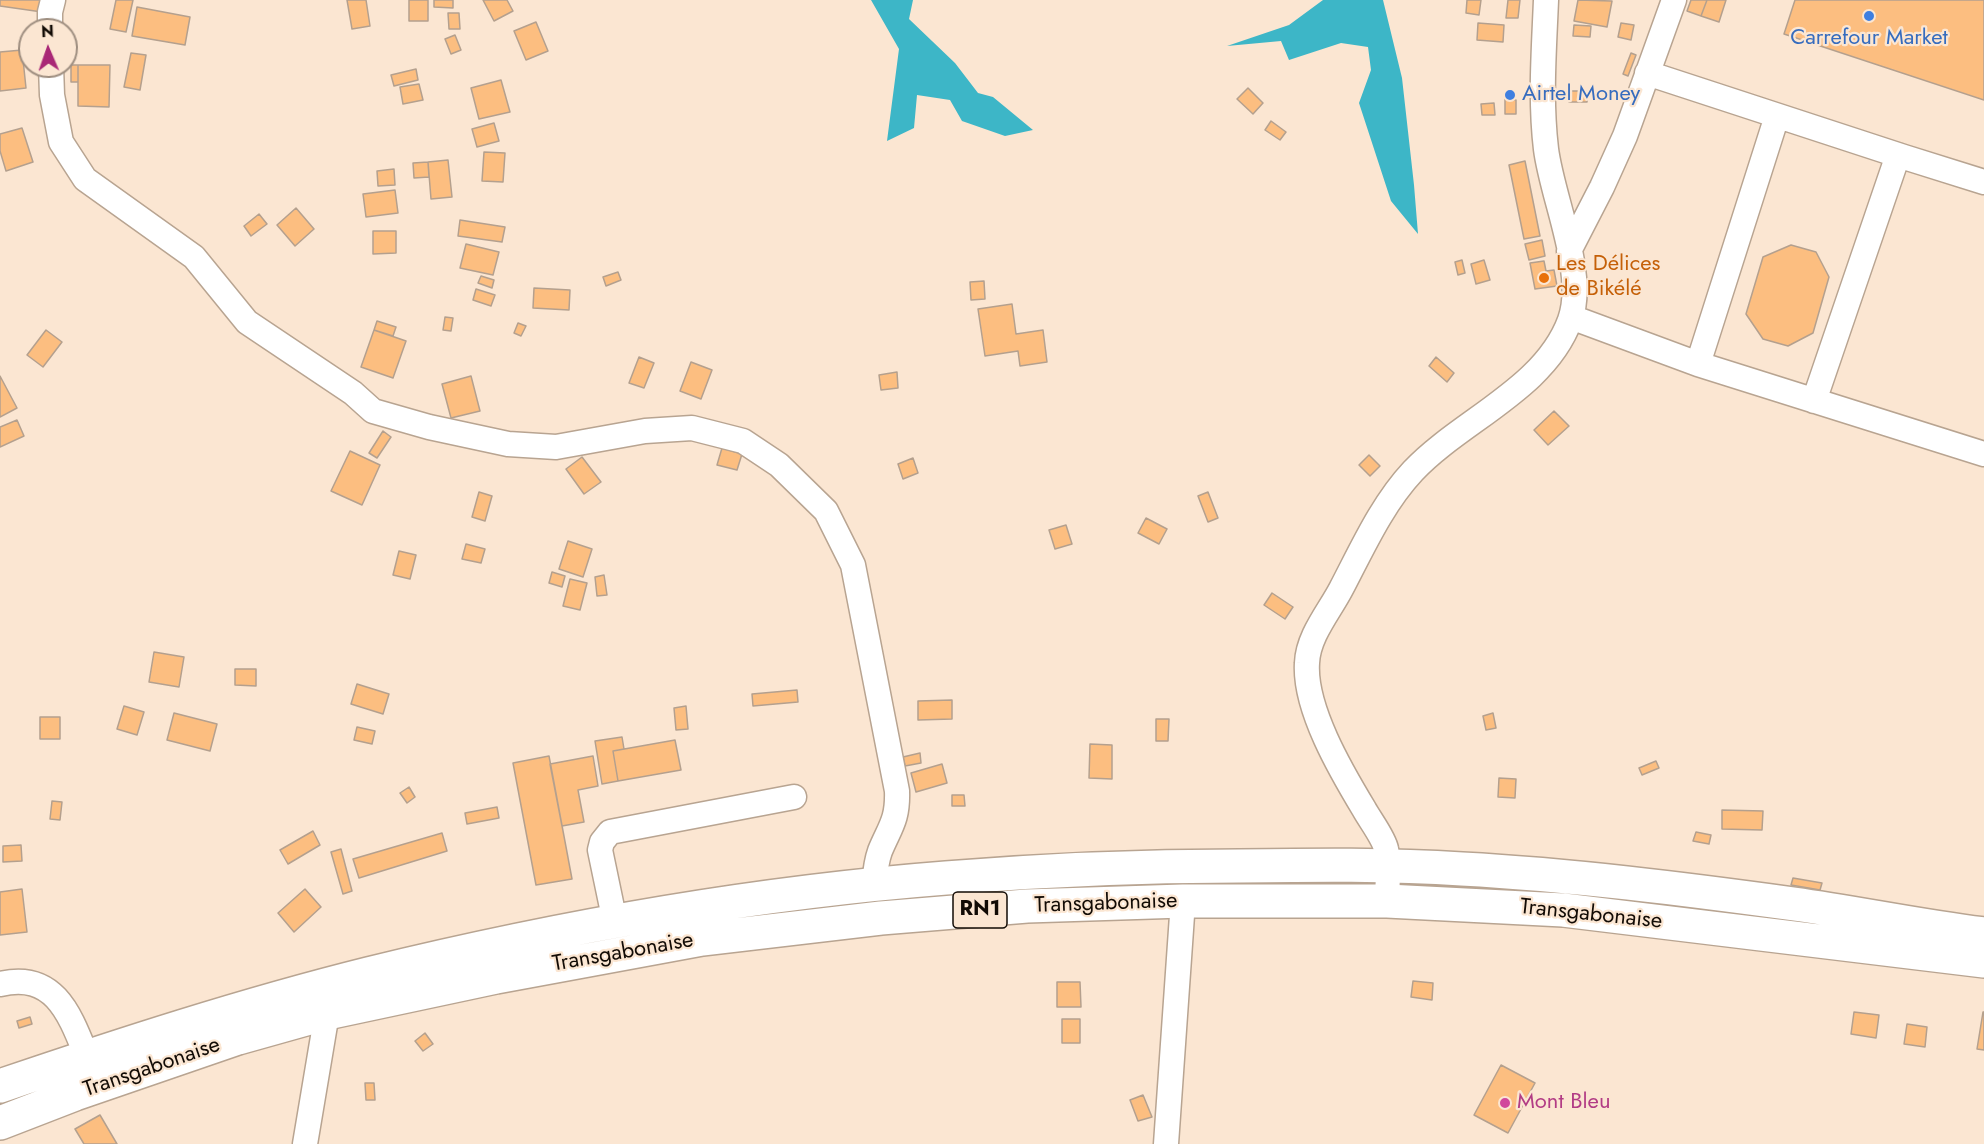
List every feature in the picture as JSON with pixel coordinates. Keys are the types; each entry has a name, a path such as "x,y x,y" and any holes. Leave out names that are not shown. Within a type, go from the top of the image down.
{"highway":[{"name":"Transgabonaise","path":"0,1086 255,1005 363,976 522,940 615,922 783,896 874,885 1022,872 1194,866 1387,866 1466,869 1688,891 1798,905 1984,934"},
{"name":"Transgabonaise","path":"0,1123 75,1094 238,1038 327,1013 496,977 702,939 881,918 1027,906 1183,901 1387,901 1563,910 1984,961"}],"street":[{"path":"50,18 53,0"},
{"path":"1387,901 1386,848 1334,759 1308,685 1307,662 1312,642 1365,543 1398,488 1431,454 1506,398 1544,362 1564,334 1571,317 1575,284 1546,151 1543,83 1546,0"},
{"path":"1569,251 1625,136 1674,0"},
{"path":"1647,73 1984,182"},
{"path":"51,78 52,95 61,142 85,179 194,257 247,322 353,393 373,411 429,427 508,444 556,447 645,431 692,428 742,441 779,465 826,511 853,565 897,791 897,815 876,864 874,885"},
{"path":"1698,364 1777,116"},
{"path":"1814,401 1898,155"},
{"path":"1571,317 1698,364 1984,454"},
{"path":"615,922 600,850 602,842 610,832 794,797"},
{"path":"1166,1144 1183,901"},
{"path":"0,984 32,982 53,993 68,1011 87,1057"},
{"path":"304,1144 327,1013"}],"water":[{"path":"871,0 913,0 909,19 955,63 978,93 993,97 1033,130 1005,136 962,121 950,100 917,95 914,128 887,141 899,49"},
{"path":"1323,0 1383,0 1402,78 1418,234 1391,201 1359,103 1371,70 1368,47 1341,43 1289,60 1281,41 1227,46 1289,25"}],"building":[{"path":"0,0 43,0 42,12 0,6"},
{"path":"116,0 133,0 126,32 110,29"},
{"path":"347,0 366,0 370,26 352,29"},
{"path":"409,0 428,0 428,21 409,21"},
{"path":"434,0 453,0 453,8 434,7"},
{"path":"483,0 507,0 513,11 494,21"},
{"path":"1467,0 1481,0 1479,15 1466,13"},
{"path":"1508,0 1520,0 1518,18 1506,18"},
{"path":"1578,0 1612,1 1607,27 1574,21"},
{"path":"1691,0 1707,0 1701,16 1687,11"},
{"path":"1707,0 1726,0 1719,22 1701,16"},
{"path":"1795,0 1984,0 1984,100 1784,34"},
{"path":"137,7 190,17 185,45 132,36"},
{"path":"448,13 459,13 460,29 449,29"},
{"path":"536,22 548,51 526,60 514,31"},
{"path":"1478,23 1504,25 1503,42 1477,40"},
{"path":"1621,23 1634,25 1631,40 1618,37"},
{"path":"1574,25 1591,26 1590,37 1573,36"},
{"path":"455,35 461,50 451,54 445,39"},
{"path":"18,50 18,78 25,78 26,88 0,91 0,52"},
{"path":"131,53 146,55 140,90 124,87"},
{"path":"1631,53 1636,55 1628,76 1623,74"},
{"path":"78,65 110,65 109,107 78,106"},
{"path":"416,69 418,80 394,86 391,75"},
{"path":"71,78 78,78 78,82 71,82"},
{"path":"501,80 510,112 479,119 471,88"},
{"path":"419,84 423,100 403,104 400,87"},
{"path":"1248,88 1263,103 1253,114 1237,99"},
{"path":"1569,91 1587,91 1587,102 1569,102"},
{"path":"1505,99 1516,100 1516,114 1505,114"},
{"path":"1494,103 1495,115 1482,115 1481,104"},
{"path":"1271,121 1286,132 1280,140 1265,130"},
{"path":"494,123 499,141 477,147 472,129"},
{"path":"22,128 33,162 6,171 0,151 0,134"},
{"path":"484,152 505,153 503,182 482,181"},
{"path":"448,160 452,197 431,199 428,162"},
{"path":"1525,161 1540,236 1524,239 1509,165"},
{"path":"428,162 429,177 414,178 413,163"},
{"path":"394,169 395,185 378,186 377,171"},
{"path":"395,190 398,213 366,217 363,194"},
{"path":"296,208 314,229 295,246 277,225"},
{"path":"259,214 267,224 251,236 244,226"},
{"path":"460,220 505,227 502,242 458,236"},
{"path":"373,231 396,231 396,253 373,254"},
{"path":"1542,240 1545,256 1529,260 1525,244"},
{"path":"466,244 499,252 493,275 460,268"},
{"path":"1791,245 1816,252 1829,277 1813,333 1788,346 1763,339 1746,314 1763,257"},
{"path":"1462,260 1465,273 1458,275 1455,262"},
{"path":"1484,260 1490,280 1476,284 1471,264"},
{"name":"Les Délices de Bikélé","path":"1544,261 1546,271 1554,270 1557,286 1535,289 1530,263"},
{"path":"618,272 621,280 606,286 603,277"},
{"path":"481,276 494,280 492,288 478,283"},
{"path":"984,281 985,299 971,300 970,282"},
{"path":"534,288 570,290 569,310 533,308"},
{"path":"476,289 495,295 491,306 473,300"},
{"path":"1012,304 1016,334 1043,330 1047,362 1020,366 1018,351 985,356 978,309"},
{"path":"445,317 453,318 451,331 443,330"},
{"path":"377,321 396,327 393,336 374,330"},
{"path":"518,323 526,326 521,336 514,333"},
{"path":"46,330 62,342 43,367 27,355"},
{"path":"374,330 406,341 393,378 361,367"},
{"path":"639,357 654,363 644,388 629,383"},
{"path":"1436,357 1454,373 1447,382 1429,366"},
{"path":"691,362 712,370 701,399 680,391"},
{"path":"897,372 898,388 881,390 879,375"},
{"path":"0,376 17,408 0,417"},
{"path":"471,376 480,411 451,418 442,384"},
{"path":"1554,411 1569,426 1548,445 1534,430"},
{"path":"17,420 24,436 0,447 0,427"},
{"path":"383,431 391,437 377,458 369,453"},
{"path":"722,448 742,454 737,470 717,465"},
{"path":"350,451 380,465 362,505 331,491"},
{"path":"1369,455 1380,466 1370,476 1359,465"},
{"path":"582,457 601,482 584,494 566,469"},
{"path":"913,458 918,473 903,479 898,464"},
{"path":"479,492 492,496 485,521 472,517"},
{"path":"1208,492 1218,518 1208,522 1198,496"},
{"path":"1146,518 1167,529 1159,544 1138,533"},
{"path":"1066,525 1072,544 1055,549 1049,530"},
{"path":"568,541 592,549 583,577 559,569"},
{"path":"466,544 485,549 481,563 462,559"},
{"path":"399,551 416,555 410,579 393,575"},
{"path":"552,572 565,576 562,587 549,583"},
{"path":"604,575 607,595 597,596 595,577"},
{"path":"570,579 587,583 580,610 563,606"},
{"path":"1272,593 1293,607 1285,619 1264,605"},
{"path":"154,652 184,657 179,687 149,682"},
{"path":"235,669 256,669 256,686 235,685"},
{"path":"357,684 389,694 383,714 351,704"},
{"path":"797,690 798,702 753,706 752,694"},
{"path":"952,700 952,719 918,720 918,701"},
{"path":"124,706 144,712 137,735 117,729"},
{"path":"686,706 688,729 676,730 674,708"},
{"path":"174,713 217,724 210,751 167,740"},
{"path":"1493,713 1496,728 1486,730 1483,716"},
{"path":"40,717 60,717 60,739 40,739"},
{"path":"1156,719 1169,719 1168,741 1156,741"},
{"path":"357,727 375,731 372,744 354,740"},
{"path":"622,737 624,749 613,751 618,781 602,784 595,741"},
{"path":"675,740 681,770 618,781 613,751"},
{"path":"1090,744 1112,745 1112,779 1089,778"},
{"path":"920,753 921,763 905,766 903,757"},
{"path":"549,756 572,879 536,885 513,763"},
{"path":"593,756 598,786 578,790 584,822 562,826 550,764"},
{"path":"1656,761 1659,768 1642,775 1639,768"},
{"path":"942,764 947,783 916,792 911,773"},
{"path":"1499,778 1516,779 1515,798 1498,797"},
{"path":"409,787 415,797 407,803 400,793"},
{"path":"952,795 964,795 965,806 952,806"},
{"path":"52,801 62,802 60,820 50,819"},
{"path":"497,807 499,818 467,824 465,813"},
{"path":"1722,810 1763,811 1762,830 1722,829"},
{"path":"313,831 320,845 288,864 280,850"},
{"path":"1696,832 1711,835 1709,844 1693,841"},
{"path":"442,833 447,851 359,878 353,859"},
{"path":"21,845 22,861 3,862 3,846"},
{"path":"341,849 352,891 343,894 331,852"},
{"path":"1793,878 1822,883 1820,890 1791,885"},
{"path":"22,889 27,932 0,935 0,892"},
{"path":"305,889 321,907 294,932 278,913"},
{"path":"1413,981 1433,983 1432,1000 1411,997"},
{"path":"1057,982 1080,982 1081,1007 1057,1007"},
{"path":"1854,1012 1879,1015 1876,1038 1851,1034"},
{"path":"1984,1012 1984,1050 1977,1049"},
{"path":"30,1017 32,1024 19,1028 17,1021"},
{"path":"1062,1019 1080,1019 1080,1043 1062,1043"},
{"path":"1907,1024 1927,1027 1925,1047 1904,1044"},
{"path":"425,1033 433,1044 423,1051 415,1041"},
{"path":"1501,1065 1535,1083 1508,1133 1474,1115"},
{"path":"365,1083 374,1083 375,1100 366,1100"},
{"path":"1143,1095 1152,1117 1138,1121 1130,1100"},
{"path":"100,1115 117,1144 84,1144 75,1129"}],"place":[{"name":"Carrefour Market","path":"1869,16"},
{"name":"Airtel Money","path":"1510,95"},
{"name":"Les Délices de Bikélé","path":"1544,278"},
{"name":"Mont Bleu","path":"1505,1103"}]}
